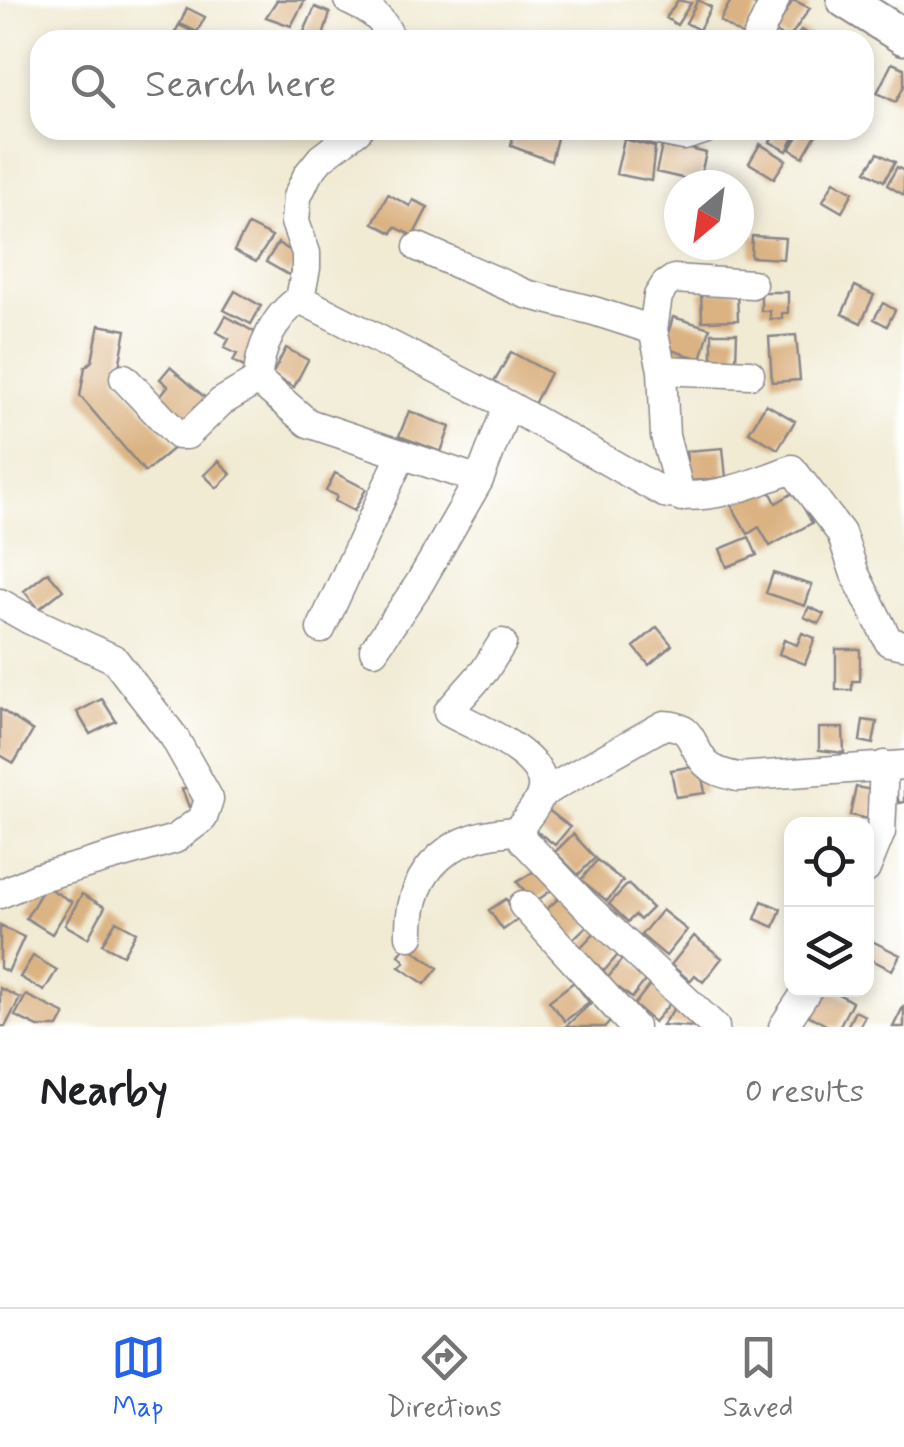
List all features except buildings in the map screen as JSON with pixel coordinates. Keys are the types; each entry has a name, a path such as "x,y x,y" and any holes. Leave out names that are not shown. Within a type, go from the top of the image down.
{"main road":[{"path":"845,0 904,38"}],"street":[{"path":"348,0 373,11 388,30"},
{"path":"761,30 776,0"},
{"path":"300,300 306,253 295,222 297,198 321,158 345,140"},
{"path":"418,246 526,294 652,330"},
{"path":"681,497 665,436 662,370 652,330 658,296 674,279 752,284"},
{"path":"300,300 285,308 258,360 258,380 308,423 479,480"},
{"path":"300,300 508,405 664,492 681,497 749,485 792,469 841,533 855,574 888,642 904,645"},
{"path":"662,370 750,374"},
{"path":"124,378 178,436 187,436 221,402 258,380"},
{"path":"374,650 420,584 479,480 508,405"},
{"path":"321,629 402,454"},
{"path":"0,603 114,659 174,737 208,798 203,818 175,839 37,878 0,894"},
{"path":"502,643 485,670 448,712 537,765 542,776 541,794"},
{"path":"715,1027 532,852 520,827 541,794 664,724 679,726 690,736 704,762 721,773 738,777 894,765 874,847"},
{"path":"410,936 418,882 430,866 456,843 521,831"},
{"path":"523,906 634,1027"},
{"path":"784,1027 803,997"}]}
